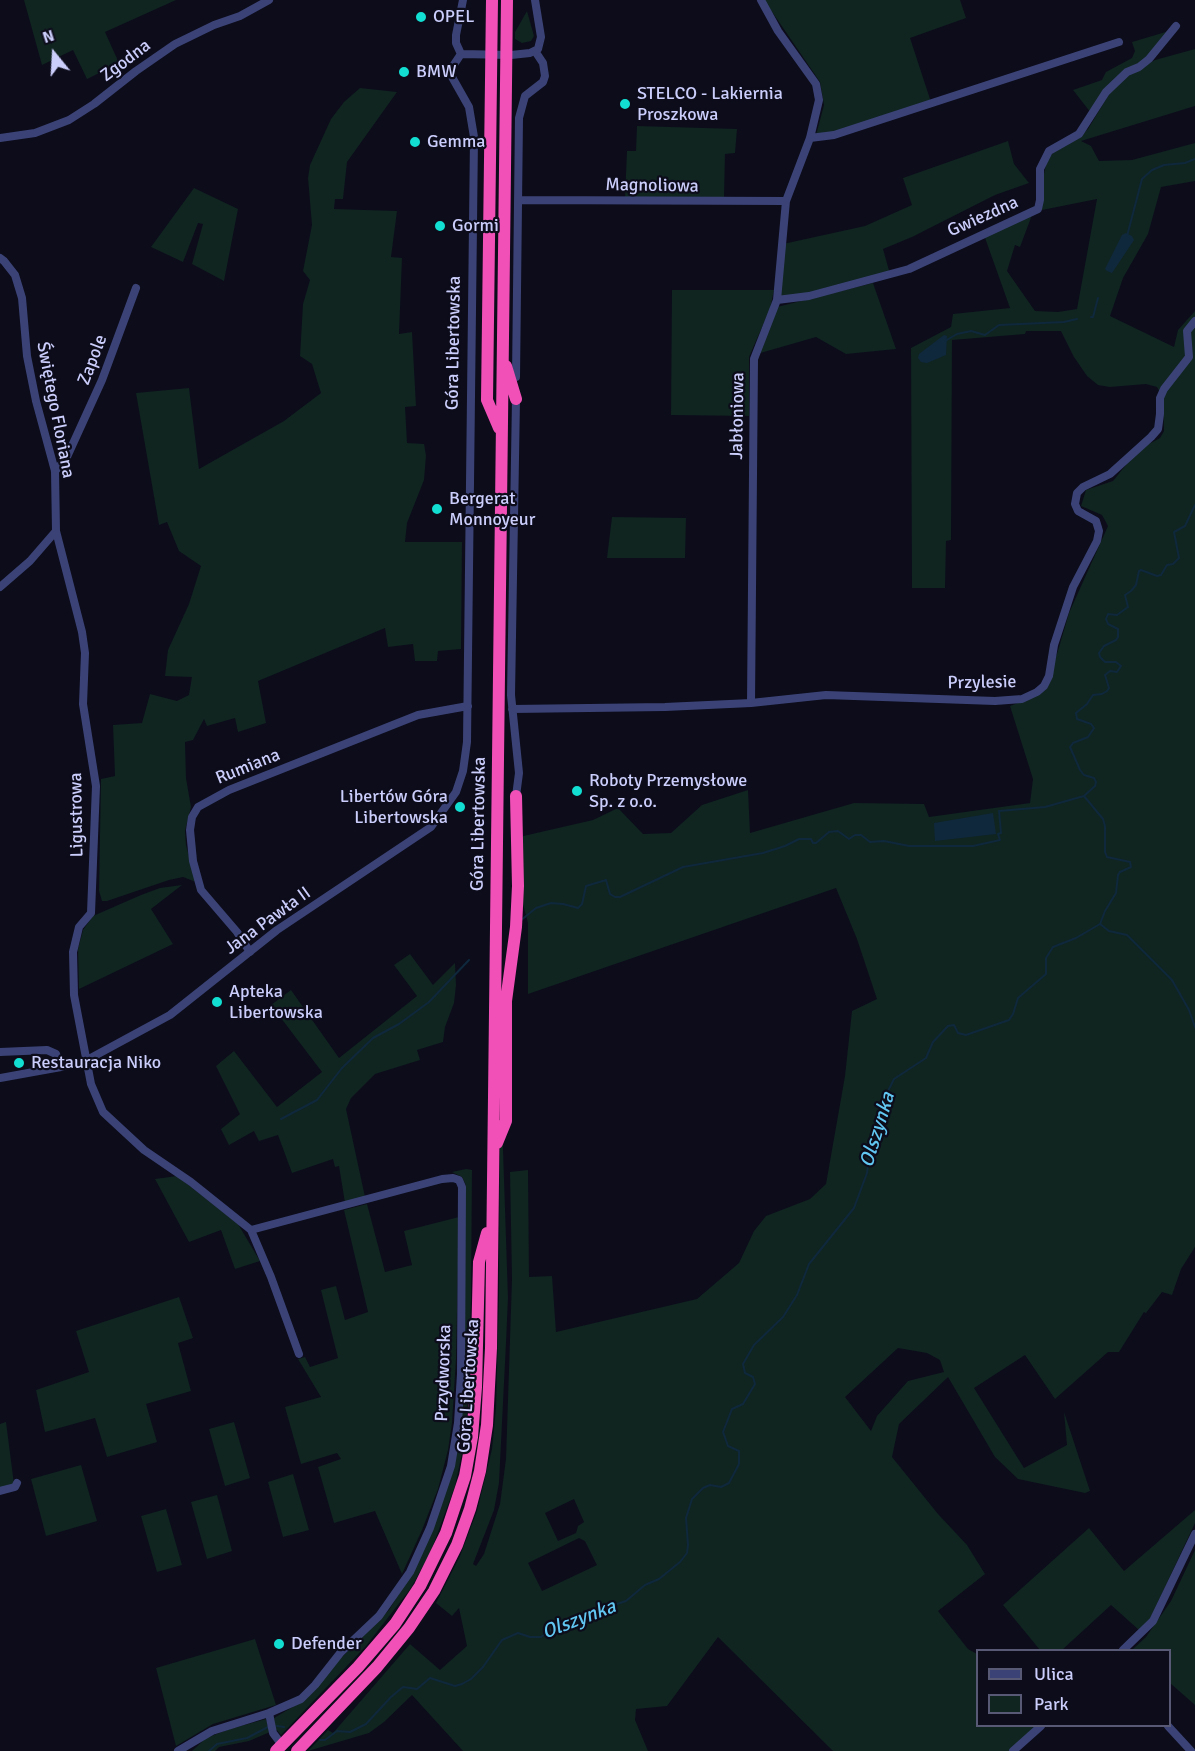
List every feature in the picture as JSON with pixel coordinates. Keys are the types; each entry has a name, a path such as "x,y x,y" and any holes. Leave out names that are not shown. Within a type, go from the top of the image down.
{"highway":[{"name":"Góra Libertowska","path":"492,0 487,400 501,434"},
{"name":"Góra Libertowska","path":"297,1751 377,1667 416,1619 443,1574 465,1524 480,1471 489,1412 507,0"},
{"path":"502,352 516,399"},
{"path":"493,1153 506,1121 506,1000 516,927 518,886 516,796"},
{"name":"Góra Libertowska","path":"279,1748 395,1624 420,1586 446,1533 461,1491 472,1437 476,1387 479,1262 492,1215"}],"street":[{"name":"Zgodna","path":"0,138 35,133 69,120 175,44 214,25 240,16 269,0"},
{"path":"463,0 456,35 456,44 461,54 491,55 527,54 540,47 535,0"},
{"name":"Jabłoniowa","path":"751,703 754,359 777,300 786,201 810,138 817,112 819,91 809,72 778,31 761,0"},
{"name":"Gwiezdna","path":"777,300 808,296 909,268 1038,209 1040,169 1048,151 1079,134 1107,92 1127,72 1139,67 1149,59 1176,26"},
{"path":"810,138 834,135 1119,42"},
{"path":"516,377 520,109 525,96 543,81 545,73 543,63 535,51"},
{"name":"Góra Libertowska","path":"461,54 453,65 451,73 469,107 474,137 468,706"},
{"name":"Magnoliowa","path":"518,200 786,201"},
{"name":"Świętego Floriana","path":"0,258 15,274 22,298 27,356 55,471 56,531"},
{"name":"Zapole","path":"55,471 66,459 102,380 136,288"},
{"name":"Przylesie","path":"512,709 651,708 751,703 826,695 995,701 1022,699 1037,692 1044,686 1049,676 1054,645 1073,587 1096,542 1099,531 1096,521 1078,511 1075,504 1077,493 1083,487 1110,474 1158,429 1160,398 1164,389 1189,357 1187,332 1195,321"},
{"name":"Góra Libertowska","path":"516,399 512,709 519,773 516,796"},
{"path":"0,587 30,561 56,531"},
{"name":"Ligustrowa","path":"56,531 82,632 85,653 83,704 96,786 90,913 79,927 73,952 74,994 87,1060"},
{"name":"Jana Pawła II","path":"0,1078 87,1060 170,1015 309,908 434,825 451,801 464,771 468,706"},
{"name":"Rumiana","path":"249,952 237,932 201,890 193,861 190,830 192,817 198,807 226,791 418,715 468,706"},
{"path":"0,1052 47,1050 56,1054 61,1067"},
{"path":"87,1060 91,1084 103,1112 144,1150 191,1182 251,1230 299,1354"},
{"name":"Przydworska","path":"251,1230 442,1179 456,1178 462,1187 461,1374 458,1423 451,1466 430,1528 410,1572 379,1616 341,1652 308,1693 295,1702 269,1713"},
{"path":"0,1491 15,1487 17,1483"},
{"path":"1124,1649 1153,1621 1195,1534"},
{"path":"178,1751 212,1731 269,1713 279,1748"},
{"path":"1013,1751 1039,1727"},
{"path":"1170,1727 1191,1751"}],"green space":[{"path":"24,0 176,0 105,32 119,63 87,79 73,50 42,65"},
{"path":"764,0 960,0 966,18 910,38 931,102 837,132 816,135 824,105 820,82"},
{"path":"527,11 534,36 531,41 522,43 515,39 515,32"},
{"path":"1169,31 1147,58 1118,76 1091,113 1073,90 1102,80 1106,72 1132,58 1135,51 1132,42"},
{"path":"1195,49 1195,106 1081,141 1091,146 1099,161 1132,160 1195,143 1195,181 1161,187 1148,234 1123,278 1110,316 1174,347 1178,330 1195,311 1195,1247 1181,1269 1172,1295 1162,1292 1146,1313 1144,1312 1119,1352 1108,1352 1055,1399 1025,1355 974,1388 1024,1468 1067,1445 1064,1412 1090,1491 1085,1493 1018,1479 995,1457 948,1377 899,1424 892,1457 938,1514 967,1545 985,1574 938,1611 968,1649 976,1653 976,1727 1035,1727 1010,1751 833,1751 718,1637 667,1706 636,1709 635,1720 648,1751 463,1751 412,1695 369,1733 308,1751 328,1730 333,1733 410,1644 440,1670 467,1646 459,1608 452,1616 436,1603 460,1556 477,1511 492,1449 496,1408 499,1294 500,1107 504,1107 503,1149 508,1298 499,1483 494,1510 473,1564 476,1566 484,1554 500,1504 506,1459 512,1279 510,1172 528,1170 529,1277 552,1276 556,1332 697,1299 739,1263 754,1231 766,1216 810,1199 826,1184 845,1076 852,1011 877,999 857,939 836,888 528,994 528,923 521,897 519,837 593,820 618,808 643,834 671,833 702,805 748,790 750,833 854,803 924,804 929,817 1030,803 1033,779 1010,706 1038,695 1047,688 1069,613 1108,526 1102,515 1081,506 1086,490 1113,481 1138,450 1160,438 1164,431 1163,398 1157,387 1146,384 1110,387 1098,385 1087,376 1061,331 1026,331 1025,334 952,340 951,540 946,541 945,588 912,588 911,348 951,327 953,314 1010,308 984,235 1032,215 1020,247 1015,245 1007,271 1035,311 1058,312 1077,309 1097,199 1042,210 1042,183 1047,160 1057,148 1078,138 1088,129 1121,79 1155,60","holes":["898,1348 927,1353 940,1360 944,1372 908,1381 877,1416 871,1431 845,1397","574,1499 584,1522 578,1526 576,1533 558,1541 545,1513","579,1538 585,1541 597,1565 542,1591 528,1563"]},
{"path":"360,88 397,92 347,162 343,199 335,199 334,209 397,211 391,257 402,258 399,334 412,332 416,406 405,407 407,443 424,444 426,456 424,480 407,523 405,542 462,542 461,649 438,651 437,661 415,661 413,644 388,647 385,628 258,681 266,723 238,732 235,718 207,726 204,719 193,740 185,742 186,778 191,807 185,831 186,845 196,882 183,877 102,901 99,891 101,779 115,776 113,725 142,723 150,694 177,701 189,695 192,677 165,676 168,650 189,604 201,566 179,551 167,522 159,525 136,393 189,388 199,469 284,421 321,393 312,364 300,356 303,304 310,280 303,271 312,225 308,178 310,165 331,119 344,102"},
{"path":"637,126 737,129 735,153 725,154 724,198 625,198 627,151 636,151"},
{"path":"1008,141 1014,164 1029,183 995,195 883,249 890,274 777,300 783,244 865,226 912,205 903,178"},
{"path":"194,188 238,209 224,281 192,264 203,224 198,223 183,262 151,247"},
{"path":"873,283 896,349 846,354 816,337 757,354 777,307"},
{"path":"672,290 774,290 770,309 749,357 749,416 671,415"},
{"path":"612,517 686,518 685,558 607,558"},
{"path":"182,885 151,909 173,944 79,989 78,949 83,930 93,916 160,888"},
{"path":"410,954 433,985 455,963 454,1003 445,1027 443,1042 417,1050 420,1060 375,1074 351,1098 346,1109 365,1197 345,1203 339,1166 335,1167 333,1159 292,1173 278,1135 259,1141 254,1131 229,1145 221,1129 240,1114 216,1066 234,1051 277,1107 322,1072 271,1005 291,990 339,1058 417,996 394,965"},
{"path":"472,1170 467,1418 455,1486 431,1551 411,1588 366,1646 281,1735 275,1728 274,1718 301,1702 389,1610 405,1584 450,1478 460,1434 463,1402 463,1246 466,1185 462,1177 452,1172"},
{"path":"177,1176 238,1224 260,1261 235,1269 221,1230 189,1242 155,1179"},
{"path":"367,1204 385,1272 412,1265 404,1231 459,1217 456,1359 448,1450 438,1489 402,1574 375,1511 334,1523 318,1467 341,1459 337,1453 301,1464 285,1407 321,1397 298,1359 305,1357 310,1367 338,1358 321,1290 336,1286 345,1320 368,1312 344,1210"},
{"path":"179,1297 193,1338 178,1343 191,1391 146,1404 157,1442 107,1457 95,1418 45,1432 36,1390 89,1372 76,1331"},
{"path":"6,1422 14,1484 0,1488 0,1424"},
{"path":"234,1422 250,1478 225,1486 209,1429"},
{"path":"81,1465 97,1521 46,1536 31,1479"},
{"path":"293,1474 309,1530 283,1537 268,1482"},
{"path":"217,1495 232,1551 207,1559 191,1502"},
{"path":"166,1509 182,1565 157,1572 141,1516"},
{"path":"1195,1510 1195,1523 1150,1619 1139,1630 1111,1605 1063,1649 1039,1649 1003,1605 1089,1528 1124,1571"},
{"path":"1195,1550 1195,1705 1171,1684 1171,1649 1133,1649 1146,1637 1171,1601"},
{"path":"255,1639 276,1705 213,1724 176,1746 156,1668"},
{"path":"266,1719 270,1732 249,1741 219,1747 215,1751 192,1751 206,1738"}],"water":[{"path":"1126,233 1134,240 1112,273 1107,271 1105,269 1122,235"},
{"path":"944,335 947,336 946,355 927,363 921,362 918,358 919,354"},
{"path":"993,813 996,834 935,841 934,823"}],"waterway":[{"path":"1127,236 1142,179 1152,170 1164,165 1185,163 1195,159"},
{"path":"1091,317 1093,317 1098,298"},
{"path":"945,341 957,334 971,331 985,335 999,325 1064,322 1077,319"},
{"path":"520,921 536,908 551,903 578,908 582,904 586,886 606,880 610,894 620,897 683,867 763,853 799,839 811,839 813,843 816,843 829,832 838,831 849,839 855,835 861,835 870,842 884,841 909,846 973,846 1000,840 999,811 1045,807 1084,796 1095,786 1096,782 1094,778 1084,775 1080,770 1070,747 1073,743 1088,737 1094,728 1091,724 1077,719 1076,713 1087,704 1093,695 1107,691 1109,688 1105,675 1110,671 1117,672 1121,666 1116,662 1105,662 1100,657 1099,653 1104,646 1118,637 1118,629 1108,624 1106,619 1108,614 1117,615 1128,607 1125,595 1136,585 1139,571 1161,575 1167,565 1173,564 1179,558 1174,532 1185,526 1195,505"},
{"name":"Olszynka","path":"320,1740 325,1740 337,1731 350,1732 366,1724 403,1687 417,1689 430,1678 455,1686 462,1684 483,1667 502,1640 518,1633 530,1637 541,1637 560,1623 591,1618 608,1607 626,1601 645,1585 659,1579 680,1562 687,1553 686,1518 692,1499 703,1488 710,1485 721,1487 729,1483 739,1464 739,1451 728,1446 723,1432 732,1409 743,1404 755,1384 753,1377 745,1373 743,1364 754,1345 783,1317 797,1295 809,1264 854,1208 867,1173 869,1157 887,1093 894,1079 926,1058 933,1042 948,1026 954,1025 958,1033 966,1035 1009,1020 1018,998 1046,974 1046,958 1053,947 1076,938 1100,924 1116,893 1118,875 1131,867 1130,862 1107,857 1103,819 1084,796"},
{"path":"1100,924 1109,931 1127,935 1172,980 1189,1010 1195,1027"},
{"path":"281,1119 317,1100 342,1068 373,1038 399,1024 429,1002 469,960"},
{"name":"Olszynka","path":"277,1726 284,1727"},
{"name":"Olszynka","path":"209,1751 217,1744 247,1738 268,1727"}],"place":[{"name":"OPEL","path":"421,17"},
{"name":"BMW","path":"404,72"},
{"name":"STELCO - Lakiernia Proszkowa","path":"625,104"},
{"name":"Gemma","path":"415,142"},
{"name":"Gormi","path":"440,226"},
{"name":"Bergerat Monnoyeur","path":"437,509"},
{"name":"Roboty Przemysłowe Sp. z o.o.","path":"577,791"},
{"name":"Libertów Góra Libertowska","path":"460,807"},
{"name":"Apteka Libertowska","path":"217,1002"},
{"name":"Restauracja Niko","path":"19,1063"},
{"name":"Defender","path":"279,1644"}]}
